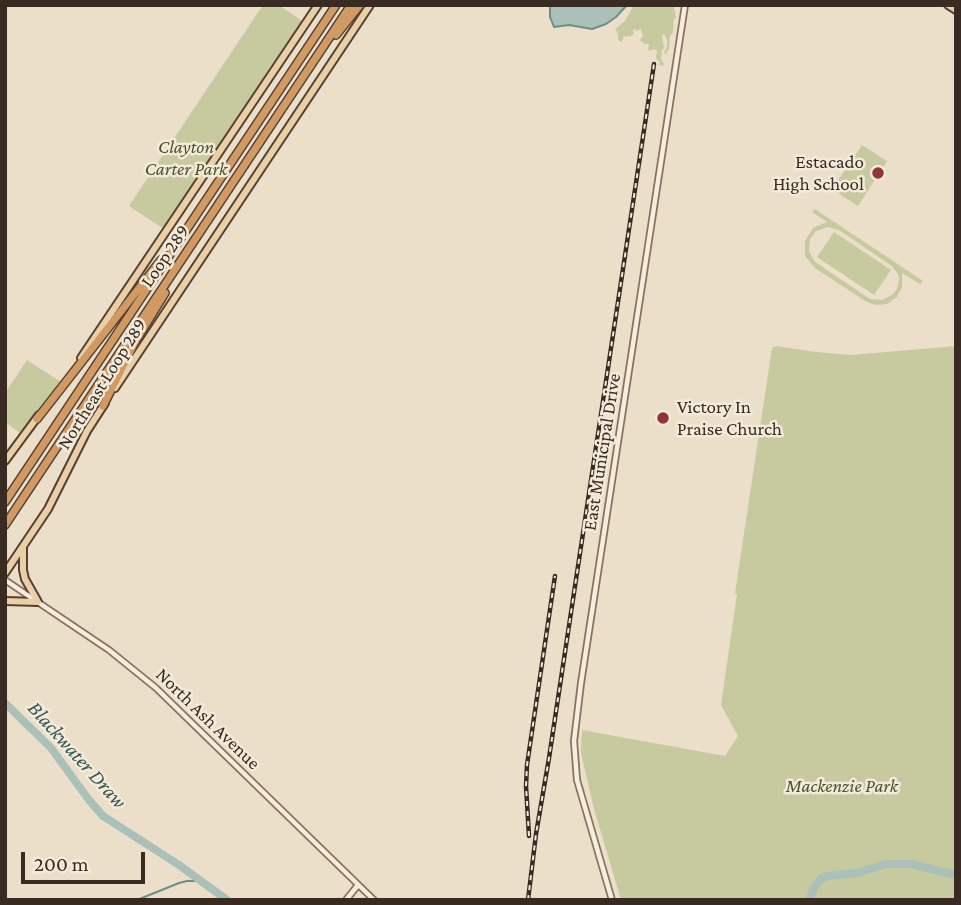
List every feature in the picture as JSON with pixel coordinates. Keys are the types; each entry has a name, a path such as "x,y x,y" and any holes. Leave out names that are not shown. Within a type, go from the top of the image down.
{"highway":[{"name":"Loop 289","path":"5,502 334,5"},
{"name":"Loop 289","path":"5,524 351,5"},
{"path":"307,72 359,5"},
{"path":"103,406 135,342 227,192"},
{"path":"37,419 206,201"}],"main road":[{"name":"Northeast Loop 289","path":"5,461 75,367 318,5"},
{"name":"Northeast Loop 289","path":"5,573 48,509 103,406 370,5"},
{"path":"948,5 956,10"},
{"path":"23,546 25,579 38,602"},
{"path":"5,601 38,602"}],"street":[{"name":"East Municipal Drive","path":"612,900 577,780 573,741 685,5"},
{"name":"North Ash Avenue","path":"5,580 109,650 156,688 374,900"},
{"path":"346,900 358,885"}],"green space":[{"name":"Clayton Carter Park","path":"263,5 279,5 302,21 164,229 129,206"},
{"path":"634,5 676,5 676,18 666,54 667,40 664,34 662,36 663,66 659,65 660,62 656,59 657,51 649,51 649,44 640,40 643,36 641,29 636,31 635,28 634,34 624,36 622,42 618,40 615,29 625,21"},
{"path":"862,145 887,161 858,206 832,189"},
{"path":"815,209 923,281 920,284 902,273 902,287 897,297 887,304 876,305 865,301 815,268 805,256 805,241 813,228 827,222 812,212","holes":["828,227 839,230 892,266 899,280 893,294 883,300 870,299 815,262 809,251 810,239 816,231"]},
{"path":"834,232 891,270 874,295 817,257"},
{"name":"Mackenzie Park","path":"776,346 851,355 956,346 956,900 621,900 594,809 581,753 582,730 725,756 738,736 721,705 772,348"},
{"path":"27,360 61,382 20,433 5,422 5,393"}],"water":[{"path":"550,5 627,5 606,24 592,29 569,25 554,27 550,17"}],"waterway":[{"name":"Blackwater Draw","path":"5,703 51,748 103,816 227,900"},
{"name":"Blackwater Draw","path":"809,900 822,878 858,873 885,864 911,864 956,875"},
{"path":"137,900 179,883 201,881"}],"railway":[{"path":"528,900 654,64"},
{"path":"529,836 527,765 555,576"}],"place":[{"name":"Estacado High School","path":"878,173"},
{"name":"Victory In Praise Church","path":"663,418"}]}
